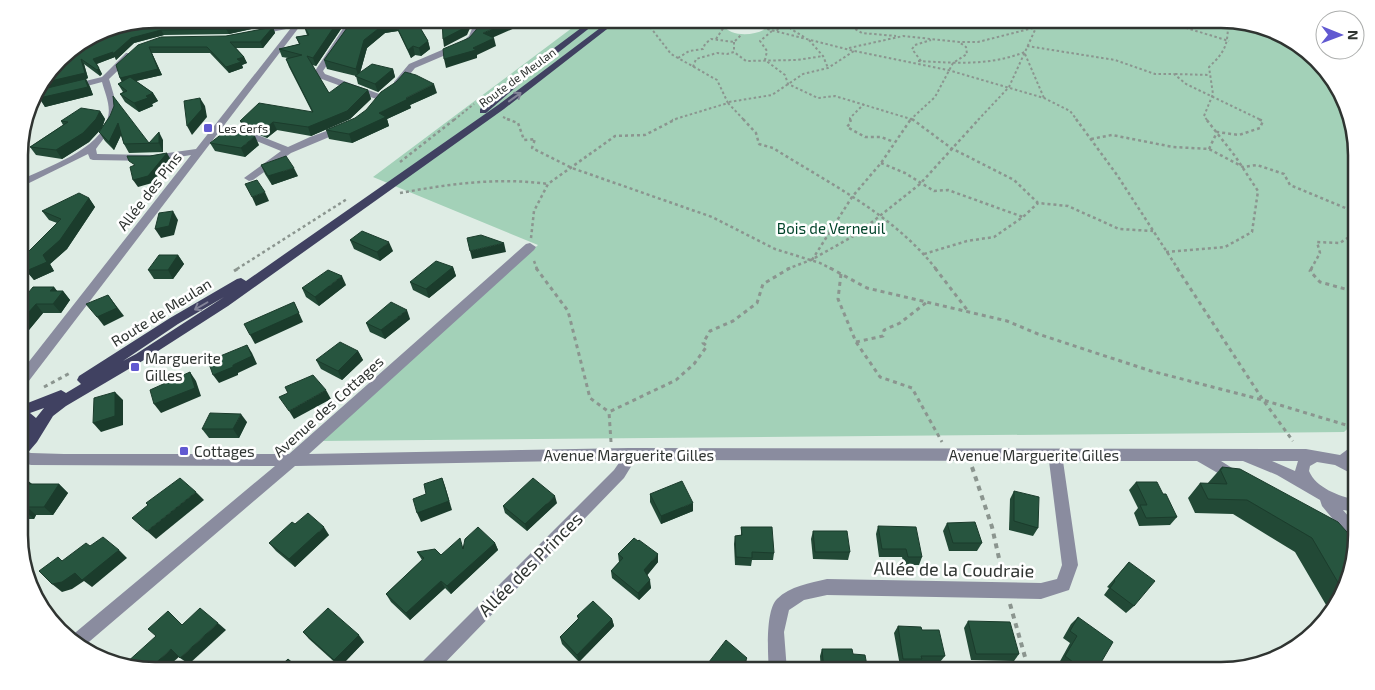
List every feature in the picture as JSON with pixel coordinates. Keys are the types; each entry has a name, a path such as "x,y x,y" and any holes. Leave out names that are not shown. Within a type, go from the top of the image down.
{"main road":[{"name":"Route de Meulan","path":"432,155 518,81 586,28"},
{"name":"Route de Meulan","path":"28,443 48,412 61,402 166,342 490,115 604,28"},
{"name":"Route de Meulan","path":"28,410 62,394 174,321 318,237"},
{"path":"28,419 32,421 34,432"}],"street":[{"path":"251,34 274,28"},
{"name":"Allée des Pins","path":"28,372 294,28"},
{"path":"350,28 341,36 319,70 322,76 379,97"},
{"path":"372,104 394,87 412,66 466,43 472,37 476,28"},
{"path":"61,90 105,79 137,47"},
{"path":"28,180 91,149 113,119 115,111 105,79"},
{"path":"249,178 288,151 354,123"},
{"path":"218,126 229,127 288,151"},
{"path":"91,149 93,157 129,159 199,152"},
{"name":"Avenue des Cottages","path":"80,638 292,460 530,247"},
{"name":"Avenue Marguerite Gilles","path":"28,458 64,460 292,460 629,454 1325,456 1342,460"},
{"name":"Allée des Princes","path":"438,662 619,474 628,462 629,454"},
{"name":"Allée de la Coudraie","path":"778,662 776,632 782,605 801,593 827,588 1041,591 1063,585 1070,566 1057,463 1054,455"},
{"path":"1348,455 1342,460 1348,464"},
{"path":"1202,456 1246,484"},
{"name":"Avenue Marguerite Gilles","path":"1238,456 1265,463 1316,490"},
{"path":"1309,456 1302,468 1307,480 1348,525"},
{"path":"1316,490 1339,503 1348,505"},
{"path":"1337,534 1348,540"}],"path":[{"path":"651,28 671,54 717,80 728,102 756,133 759,144 773,148 882,215 924,254 969,312"},
{"path":"716,39 723,28"},
{"path":"764,28 854,51 948,70 1044,98 1070,111 1153,231 1263,400 1309,456"},
{"path":"790,28 807,39 823,56 828,68"},
{"path":"853,28 862,33 958,42 978,42 1033,28"},
{"path":"609,412 676,380 694,364 707,346 703,343 710,331 733,321 757,303 764,284 788,269 811,260 857,234 920,184 1009,87 1036,28"},
{"path":"1188,28 1229,40"},
{"path":"1166,252 1226,247 1252,232 1258,191 1243,167 1204,116 1212,97 1209,67 1222,56 1229,40 1228,28"},
{"path":"766,60 767,51 760,41 773,30"},
{"path":"734,52 734,42 742,34"},
{"path":"847,49 903,36"},
{"path":"678,58 689,51 703,49 704,41 707,39 734,42"},
{"path":"921,61 912,49 915,45 933,40"},
{"path":"811,260 852,196 881,163 911,118 936,97 948,70 968,52 966,47 958,42"},
{"path":"1027,46 1115,60 1154,74 1210,75"},
{"path":"612,454 609,412 590,398 568,311 537,270 530,247 534,211 548,184 615,136 645,135 672,120 728,102 772,95 803,74 828,68 854,51"},
{"path":"693,67 696,59 717,53 727,54 734,52"},
{"path":"734,52 746,61 797,60 802,58 817,60 823,56"},
{"path":"910,61 954,63 1004,60 1025,53"},
{"path":"1025,53 1044,98"},
{"path":"766,60 785,76 788,84 806,94 818,98 835,96 911,118 951,148 1014,180 1038,203 1068,206 1119,229 1153,231"},
{"path":"1174,74 1186,84 1264,121 1260,128 1239,135 1217,132"},
{"path":"395,165 480,99"},
{"path":"864,104 850,118 851,122 847,127 865,137 881,137 894,142"},
{"path":"490,115 518,123 524,140 534,138 532,148 572,168 712,216 774,249 811,260 866,288 1007,321 1038,334 1151,371 1263,400 1348,426"},
{"path":"1209,149 1217,132"},
{"path":"1091,139 1112,135 1173,147 1209,149 1243,167 1257,165 1284,174 1290,185 1348,209"},
{"path":"881,163 934,191 948,190 1023,217"},
{"path":"374,198 438,186 495,181 525,179 548,184"},
{"path":"924,254 967,241 994,237 1023,217 1038,203"},
{"path":"1348,238 1340,243 1317,242 1320,253 1310,271 1320,282 1348,290"},
{"path":"841,274 838,299 856,342 880,377 912,388 950,455"},
{"path":"856,342 883,336 884,330 900,323 927,302"},
{"path":"968,455 992,527 1027,662"}],"green space":[{"name":"Bois de Verneuil","path":"572,28 725,28 737,34 750,34 767,28 1220,28 1261,34 1291,49 1316,71 1338,106 1343,122 1348,154 1348,428 1344,432 319,441 538,245 373,177"}],"building":[{"path":"154,28 231,28 161,30 131,38 113,54 113,52 93,59 99,68 97,70 81,59 85,73 52,81 71,59 84,49 114,34"},
{"path":"272,28 260,42 230,42 244,57 237,59 241,62 226,67 207,47 149,47 158,69 120,78 116,65 138,45 161,37 226,36"},
{"path":"305,28 333,28 313,58 307,56 329,93 344,82 368,90 347,111 308,127 273,122 264,130 240,121 259,103 313,112 286,59 302,55 279,49 300,44 296,37 309,35"},
{"path":"347,28 379,28 364,40 356,69 324,60"},
{"path":"397,28 420,28 428,41 419,48 413,46 408,50"},
{"path":"442,28 464,28 443,39"},
{"path":"477,28 495,28 483,33 494,38 473,48 476,50 444,59 443,49 469,38"},
{"path":"372,64 393,69 375,84 355,76"},
{"path":"405,72 434,84 379,113 386,117 349,134 326,130 355,118 366,110 381,92 396,82"},
{"path":"130,77 153,93 146,96 148,98 134,103 120,94 127,91 118,84"},
{"path":"85,79 88,87 41,97 47,88"},
{"path":"113,96 149,143 159,132 159,143 124,144 118,123 109,142 99,132 110,116 114,106"},
{"path":"200,98 202,109 187,126 184,101"},
{"path":"81,108 100,111 96,119 83,133 56,150 30,147 68,122 61,121"},
{"path":"231,127 255,136 241,148 210,143"},
{"path":"167,153 148,176 133,180 130,167 135,165 129,161 127,156 150,156"},
{"path":"286,156 294,168 268,176 261,165"},
{"path":"257,180 265,192 252,197 245,184"},
{"path":"79,193 89,198 60,240 43,255 47,262 28,270 28,252 61,219 42,211"},
{"path":"173,211 169,226 155,229 159,213"},
{"path":"362,231 389,242 377,252 350,240"},
{"path":"481,235 504,243 470,251 467,238"},
{"path":"159,255 178,255 168,270 148,270"},
{"path":"436,261 453,267 426,289 410,282"},
{"path":"328,270 342,276 315,297 302,288"},
{"path":"33,287 54,287 50,291 63,291 53,304 36,304 28,313 28,293"},
{"path":"108,295 117,308 97,317 86,304"},
{"path":"294,302 299,313 250,335 244,324"},
{"path":"391,302 407,310 381,330 366,323"},
{"path":"340,342 358,351 338,371 316,360"},
{"path":"247,345 252,356 233,365 233,367 213,375 208,361"},
{"path":"190,372 195,388 154,404 150,390"},
{"path":"313,375 326,390 289,411 279,397 288,393 285,387"},
{"path":"115,392 115,416 93,423 94,398"},
{"path":"210,413 241,414 233,429 202,429"},
{"path":"1222,467 1240,469 1338,522 1348,533 1343,568 1338,583 1312,538 1247,500 1208,499 1200,483 1227,484 1220,469"},
{"path":"180,478 196,492 147,531 132,518 148,505 146,503"},
{"path":"442,478 449,501 417,513 413,499 426,494 424,484"},
{"path":"533,478 555,496 525,524 503,506"},
{"path":"682,481 693,503 661,516 650,494"},
{"path":"1136,482 1157,482 1163,494 1166,494 1177,517 1146,518 1140,505 1147,505"},
{"path":"28,484 59,484 44,507 28,507"},
{"path":"1014,491 1039,497 1038,528 1014,521"},
{"path":"308,513 324,527 289,559 269,543 292,522 295,524"},
{"path":"975,522 982,543 953,543 947,523"},
{"path":"878,526 916,527 922,557 908,557 906,549 882,549"},
{"path":"478,527 495,543 447,586 441,581 406,613 386,594 424,558 417,552 435,549 441,555 460,538 463,549 465,539"},
{"path":"741,527 772,527 774,553 752,552 752,558 736,557 735,536 742,535"},
{"path":"813,531 847,531 850,552 815,552"},
{"path":"103,537 119,550 82,580 75,573 62,582 52,584 39,571 58,557 62,561 86,543 90,546"},
{"path":"634,538 658,554 644,570 650,580 638,593 611,571 623,558 618,554"},
{"path":"1129,562 1155,581 1134,606 1110,588"},
{"path":"593,601 612,619 577,655 560,637 579,618 577,616"},
{"path":"200,608 218,623 180,658 171,649 157,662 130,659 156,636 148,629 168,611 182,625"},
{"path":"328,608 359,635 334,660 303,632"},
{"path":"1078,617 1113,642 1101,662 1073,662 1065,656 1077,636 1070,631"},
{"path":"968,621 1010,622 1019,654 976,654"},
{"path":"898,626 921,627 922,630 939,630 945,656 921,656 922,659 903,659"},
{"path":"726,640 747,658 744,662 709,662"},
{"path":"822,649 852,649 853,654 865,655 866,662 823,662"}],"place":[{"name":"Les Cerfs","path":"208,128"},
{"name":"Marguerite Gilles","path":"135,367"},
{"name":"Cottages","path":"184,451"}]}
